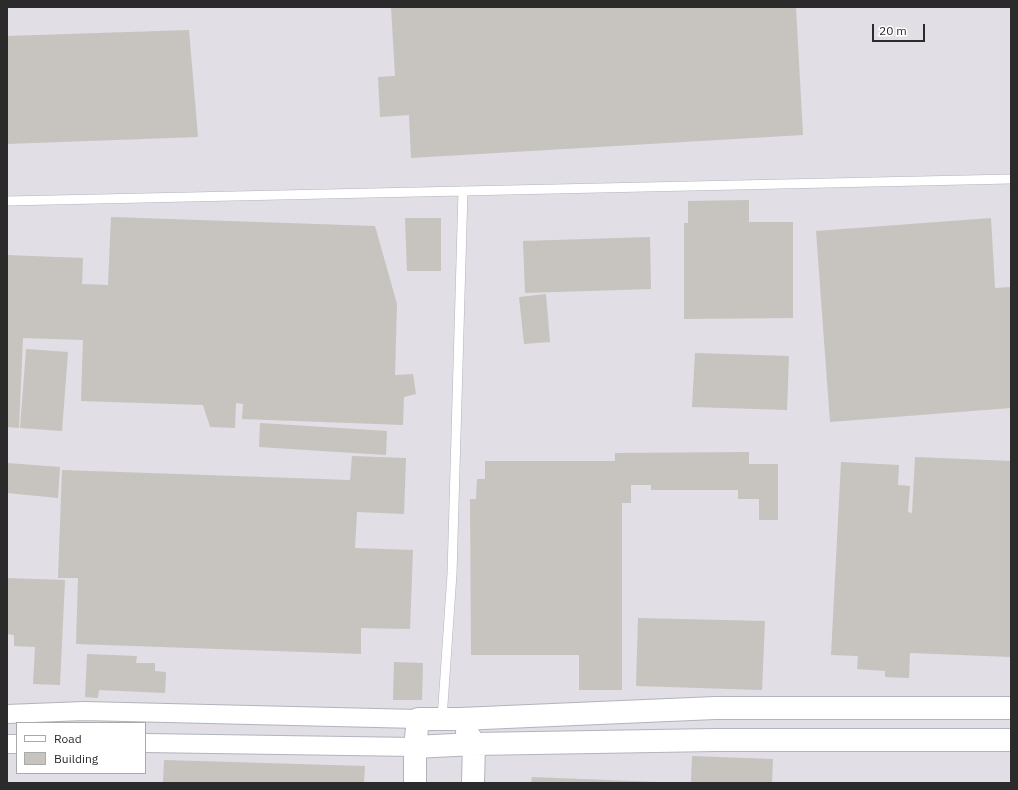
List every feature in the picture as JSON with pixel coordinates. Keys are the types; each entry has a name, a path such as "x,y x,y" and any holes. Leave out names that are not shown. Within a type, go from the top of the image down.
{"street":[{"path":"7,714 84,711 451,719 715,708 1011,708"},
{"path":"415,783 415,747 418,719"},
{"path":"451,719 474,744 473,783"},
{"path":"146,743 415,747 474,744 715,740 1011,740"}],"lane":[{"path":"7,201 1011,179"},
{"path":"451,719 452,574 462,191"}],"shaded area":[{"path":"7,7 1011,7 1011,783 7,783"}],"building":[{"path":"391,7 796,7 803,135 411,158 409,115 380,117 378,77 395,76"},
{"path":"189,30 198,137 7,144 7,36"},
{"path":"749,200 749,222 793,222 793,318 684,319 684,223 688,223 688,201"},
{"path":"111,217 375,226 397,304 395,375 413,374 416,394 404,397 403,425 242,419 243,404 236,403 235,428 210,427 203,405 81,401 83,340 23,338 19,428 7,427 7,255 83,258 82,284 108,285"},
{"path":"405,218 441,218 441,271 407,271"},
{"path":"991,218 995,288 1011,287 1011,408 830,422 816,231"},
{"path":"650,237 651,289 525,293 523,241"},
{"path":"546,294 550,342 524,344 519,297"},
{"path":"26,349 68,352 62,431 20,428"},
{"path":"695,353 789,356 787,410 692,407"},
{"path":"260,423 387,431 386,455 259,447"},
{"path":"749,452 749,464 778,464 778,520 759,520 759,499 738,499 738,490 651,490 651,485 631,485 631,503 622,503 622,690 579,690 579,655 471,655 470,499 476,499 477,479 485,479 485,461 615,461 615,453"},
{"path":"352,456 406,458 404,514 357,512 355,548 413,550 410,629 361,628 361,654 76,644 78,578 58,578 62,470 350,480"},
{"path":"915,457 1011,461 1011,657 910,653 909,678 885,677 885,671 857,669 858,656 831,655 841,462 899,465 898,485 910,486 908,512 912,513"},
{"path":"7,463 60,467 58,498 7,493"},
{"path":"7,578 65,580 60,685 33,684 35,647 14,646 14,635 7,634"},
{"path":"638,618 765,621 762,690 636,686"},
{"path":"87,654 137,656 136,663 155,663 155,671 166,672 165,693 99,690 98,698 85,697"},
{"path":"394,662 423,663 422,700 393,700"},
{"path":"692,756 773,759 772,783 691,783"},
{"path":"164,760 365,766 364,783 163,783"},
{"path":"532,777 658,782 658,783 531,783"}]}
